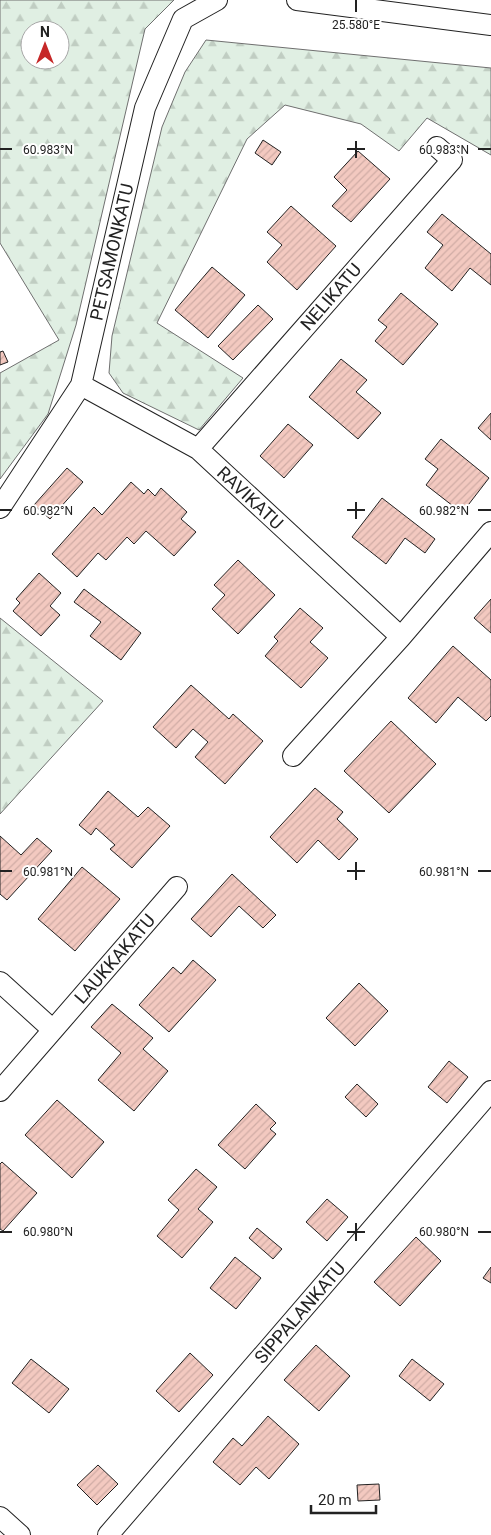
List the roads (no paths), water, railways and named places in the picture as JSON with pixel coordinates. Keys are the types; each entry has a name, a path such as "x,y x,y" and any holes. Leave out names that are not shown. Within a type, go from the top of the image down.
{"street":[{"name":"PETSAMONKATU","path":"0,508 81,385 146,108 183,19 216,0"},
{"path":"297,0 491,25"},
{"name":"NELIKATU","path":"198,449 452,160 437,147"},
{"name":"RAVIKATU","path":"81,385 198,449 401,637"},
{"path":"293,756 401,637 491,532"},
{"name":"LAUKKAKATU","path":"0,1091 177,887"},
{"path":"0,982 53,1030"},
{"name":"SIPPALANKATU","path":"108,1535 491,1092"},
{"path":"0,1517 20,1535"}]}
